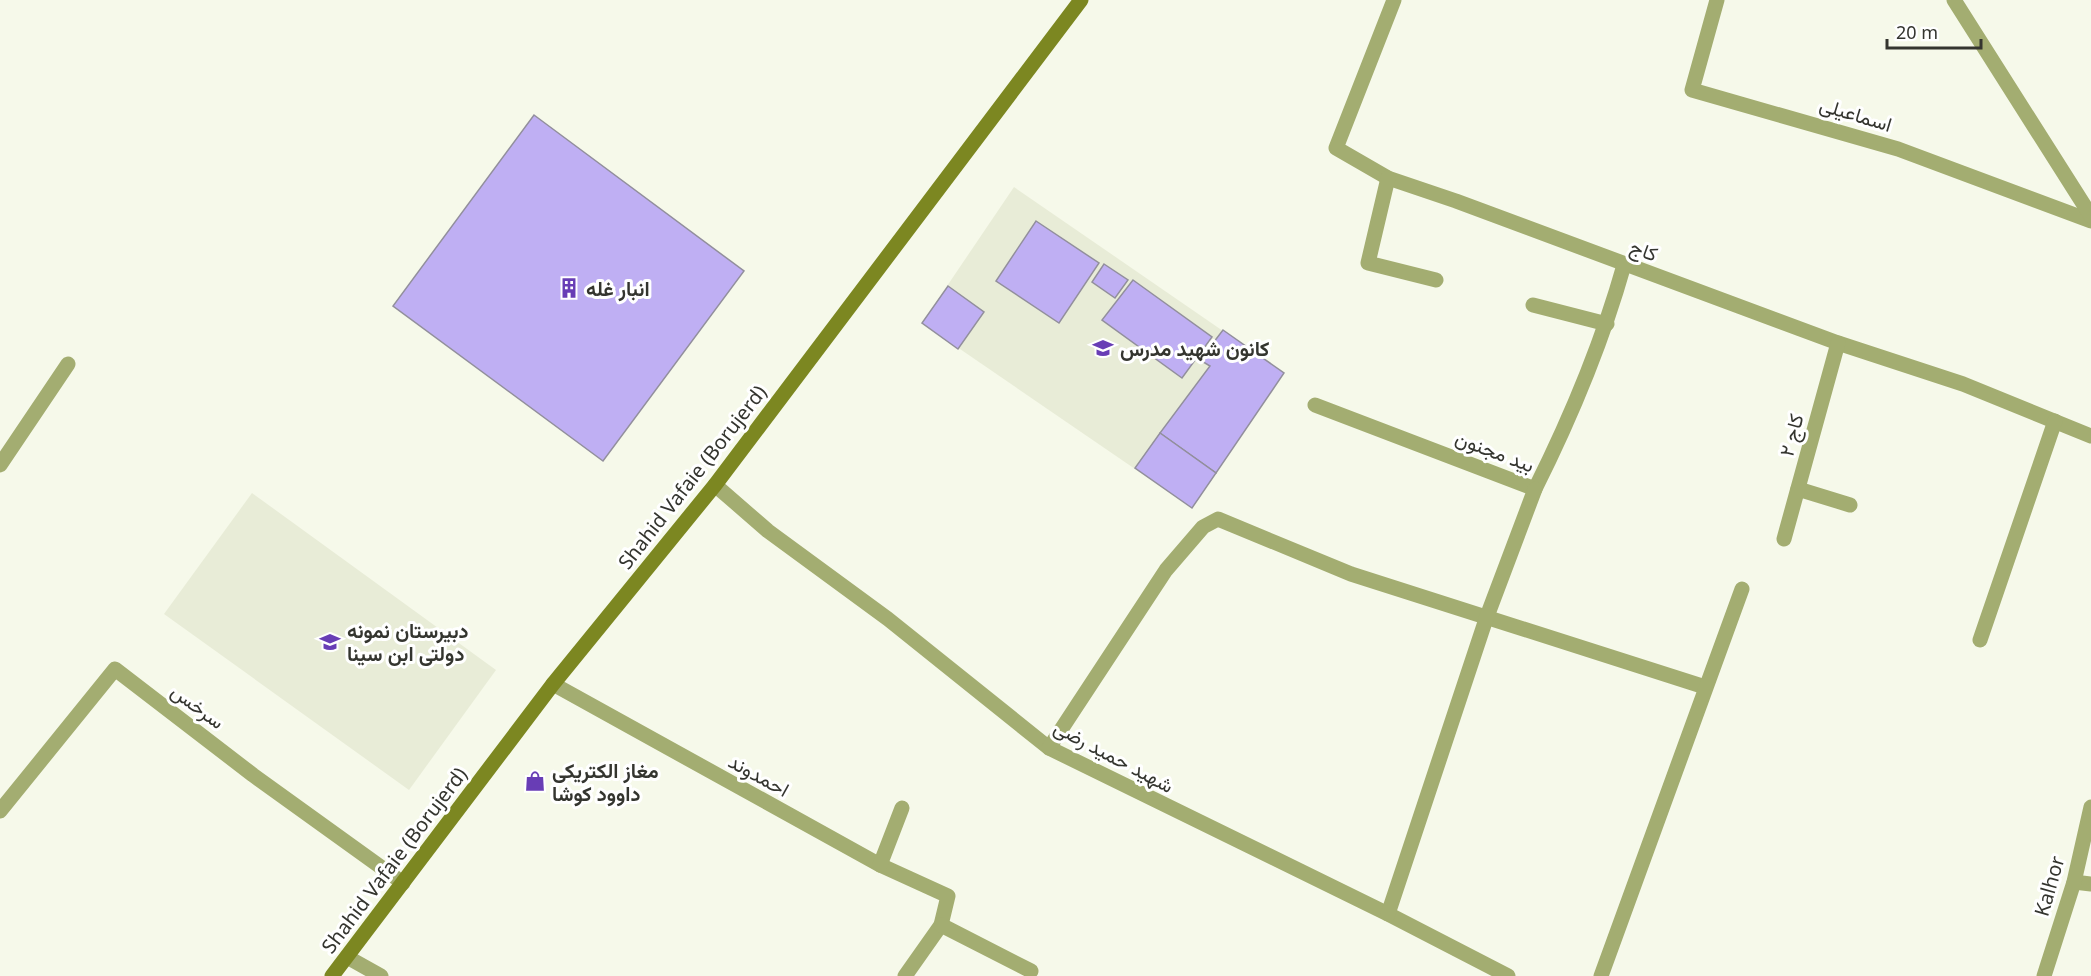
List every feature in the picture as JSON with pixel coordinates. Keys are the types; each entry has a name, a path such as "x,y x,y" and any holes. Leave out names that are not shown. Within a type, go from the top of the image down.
{"main road":[{"name":"Shahid Vafaie (Borujerd)","path":"333,976 553,684 715,485 1081,0"}],"street":[{"name":"کاج","path":"1394,0 1336,148 1388,178 1467,205 1838,343 1963,384 2091,436"},
{"name":"اسماعیلی","path":"1718,0 1692,90 1898,149 2091,221"},
{"path":"1954,0 2091,216"},
{"path":"1388,178 1368,263 1436,280"},
{"name":"بید مجنون","path":"1315,405 1535,489 1558,443 1607,324 1624,265"},
{"path":"1533,305 1607,324"},
{"name":"کاج ۲","path":"1784,539 1838,343"},
{"path":"0,465 68,364"},
{"path":"1980,640 2055,421"},
{"name":"شهید حمید رضی","path":"715,485 768,531 888,619 1049,748 1388,914 1508,976"},
{"path":"1388,914 1486,619 1535,489"},
{"path":"1798,489 1850,505"},
{"path":"1049,748 1166,570 1203,527 1218,519 1351,574 1486,619 1705,687"},
{"path":"1602,976 1742,589"},
{"name":"سرخس","path":"0,811 115,669 253,775 403,883"},
{"name":"احمدوند","path":"553,684 880,866 948,896 941,925"},
{"name":"Kalhor","path":"2044,976 2074,882 2091,807"},
{"path":"880,866 902,808"},
{"path":"2074,882 2091,884"},
{"path":"905,976 941,925 1031,971"},
{"path":"347,957 381,976"}],"shaded area":[{"name":"کانون شهید مدرس","path":"1014,187 1284,373 1192,508 922,323"},
{"name":"دبیرستان نمونه دولتی ابن سینا","path":"252,493 496,670 409,790 164,614"}],"building":[{"name":"انبار غله","path":"534,115 744,271 603,461 393,306"},
{"path":"1036,221 1099,263 1059,323 996,281"},
{"path":"1104,264 1128,280 1115,298 1092,282"},
{"path":"1133,280 1212,337 1182,378 1102,320"},
{"path":"948,286 984,312 958,349 922,323"},
{"path":"1223,330 1284,373 1216,473 1160,433 1210,366 1200,360"},
{"path":"1160,433 1216,473 1192,508 1135,468"}],"place":[{"name":"انبار غله","path":"569,288"},
{"name":"کانون شهید مدرس","path":"1103,348"},
{"name":"دبیرستان نمونه دولتی ابن سینا","path":"330,642"},
{"name":"مغاز الکتریکی داوود کوشا","path":"535,781"}]}
